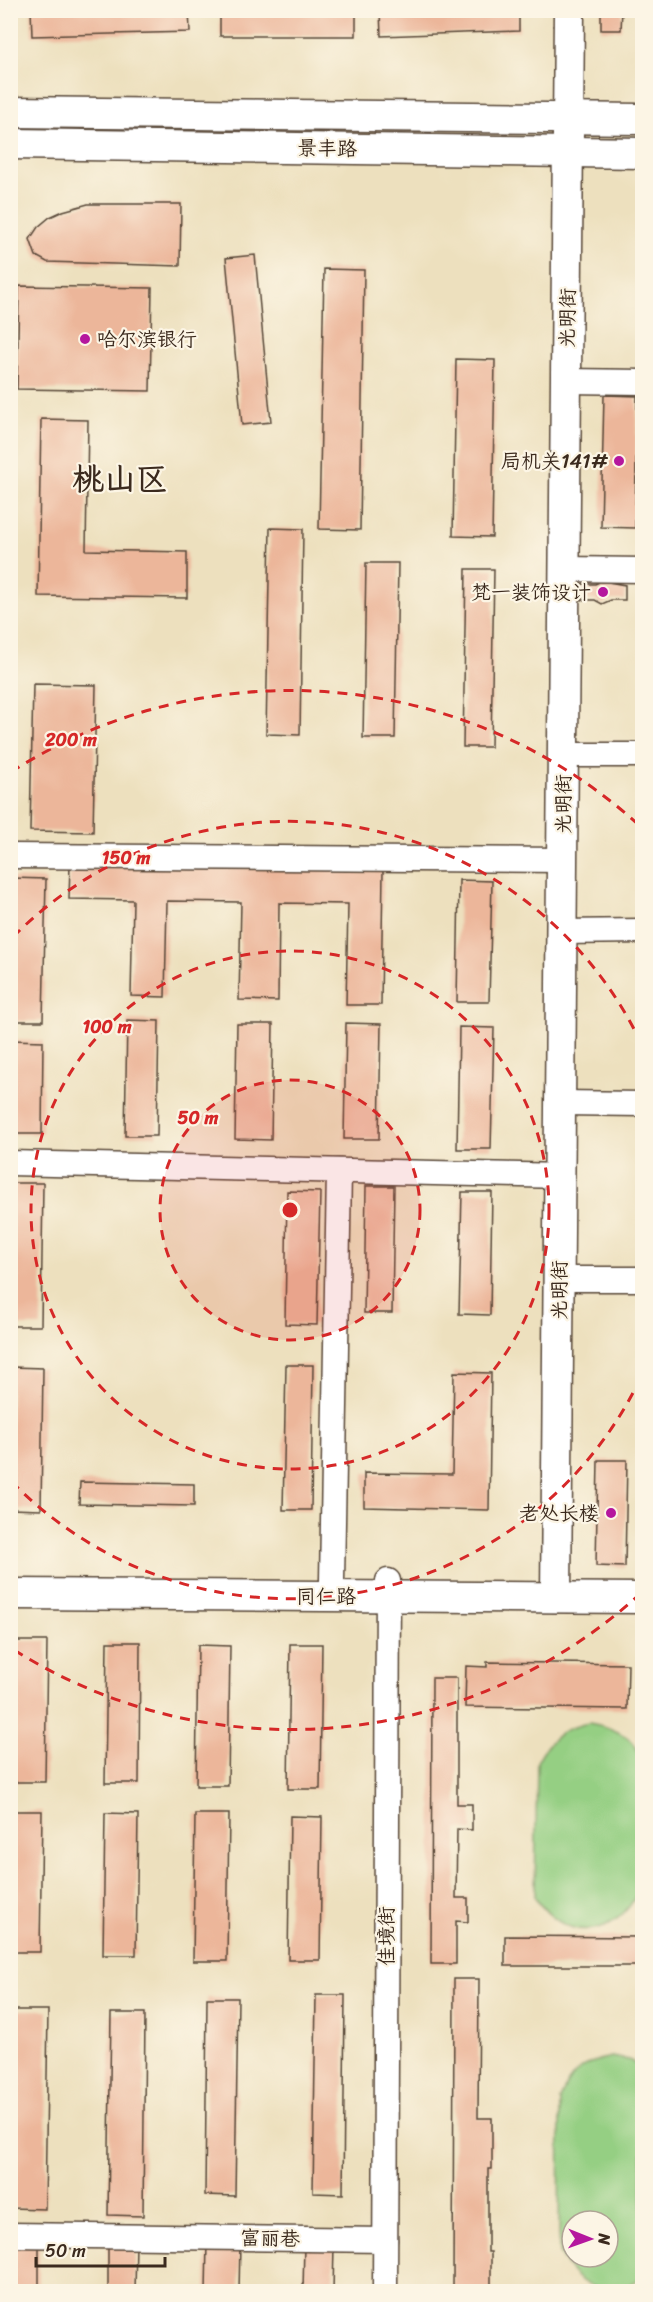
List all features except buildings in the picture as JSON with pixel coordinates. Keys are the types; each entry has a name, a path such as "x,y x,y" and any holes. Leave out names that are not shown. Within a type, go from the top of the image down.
{"main road":[{"name":"光明街","path":"556,1589 570,152 569,10"},
{"name":"景丰路","path":"10,112 642,119"},
{"name":"景丰路","path":"10,144 642,153"},
{"name":"同仁路","path":"10,1580 332,1581 388,1589"},
{"name":"同仁路","path":"10,1594 556,1589 642,1582"},
{"name":"同仁路","path":"556,1589 642,1598"}],"street":[{"path":"567,381 642,382"},
{"path":"565,569 642,570"},
{"path":"563,754 642,755"},
{"path":"10,856 563,860"},
{"path":"562,932 642,931"},
{"path":"561,1103 642,1104"},
{"path":"10,1163 560,1176"},
{"path":"332,1581 339,1171"},
{"path":"559,1279 642,1279"},
{"name":"佳境街","path":"385,2292 388,1589"},
{"name":"富丽巷","path":"10,2235 385,2240"}],"green space":[{"path":"589,1723 617,1731 625,1736 637,1749 642,1768 639,1890 629,1907 617,1919 589,1930 560,1922 547,1912 535,1897 537,1762 547,1746 558,1735"},
{"path":"612,2057 629,2060 642,2068 642,2277 618,2289 595,2288 584,2283 570,2269 620,2269 620,2209 560,2209 560,2255 559,2253 560,2100 573,2076 593,2062"}],"place":[{"name":"哈尔滨银行","path":"85,339"},
{"name":"局机关141#","path":"619,461"},
{"name":"梵一装饰设计","path":"603,592"},
{"name":"老处长楼","path":"611,1513"}],"district":[{"name":"桃山区","path":"120,479"}]}
